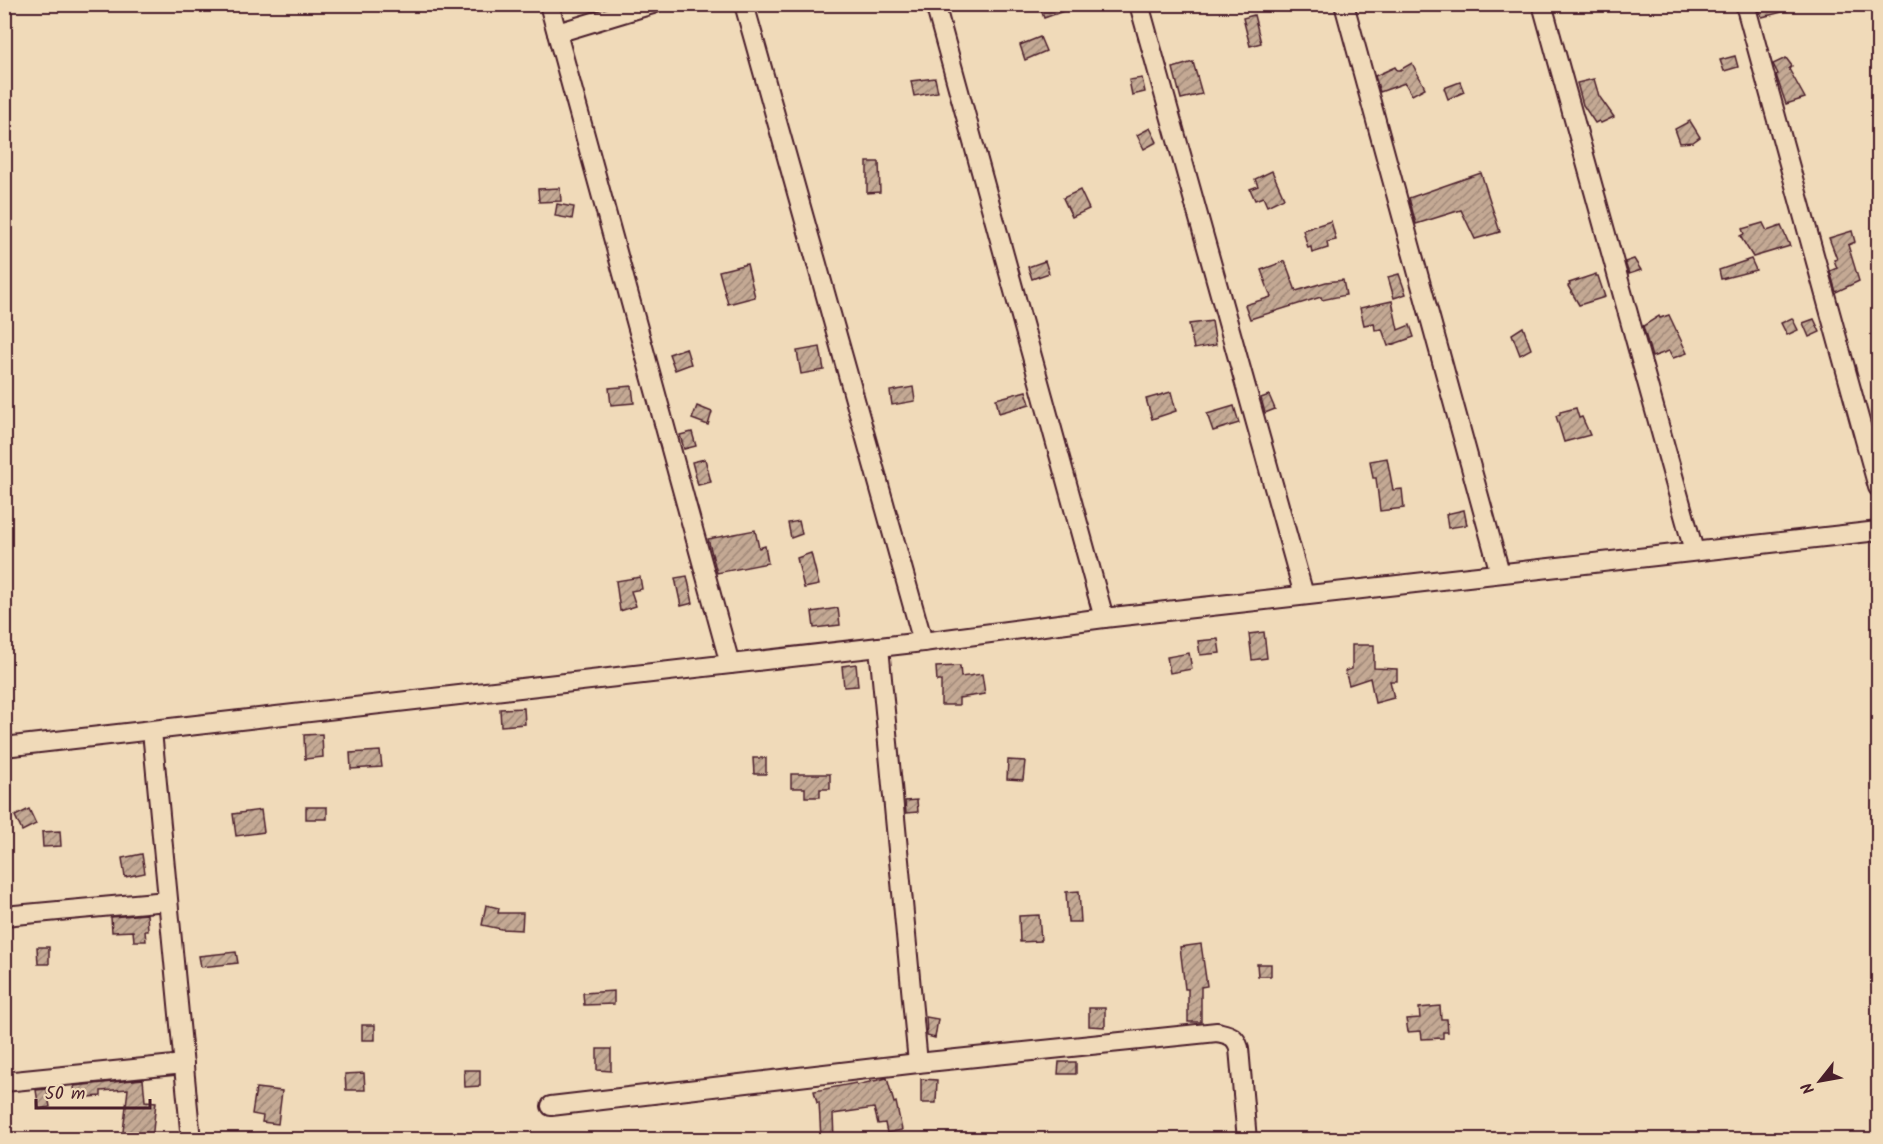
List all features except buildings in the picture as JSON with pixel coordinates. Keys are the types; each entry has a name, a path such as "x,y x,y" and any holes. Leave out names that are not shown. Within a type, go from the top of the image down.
{"street":[{"path":"549,4 730,664"},
{"path":"557,33 653,4"},
{"path":"744,4 923,642"},
{"path":"935,4 1104,618"},
{"path":"1139,4 1304,595"},
{"path":"1344,4 1500,573"},
{"path":"1542,4 1695,551"},
{"path":"1745,4 1878,487"},
{"path":"4,747 923,642 1104,618 1878,531"},
{"path":"879,647 918,1063"},
{"path":"152,731 191,1140"},
{"path":"4,916 167,901"},
{"path":"551,1106 918,1063 1217,1032 1231,1035 1236,1039 1239,1048 1247,1140"},
{"path":"4,1082 184,1064"}]}
